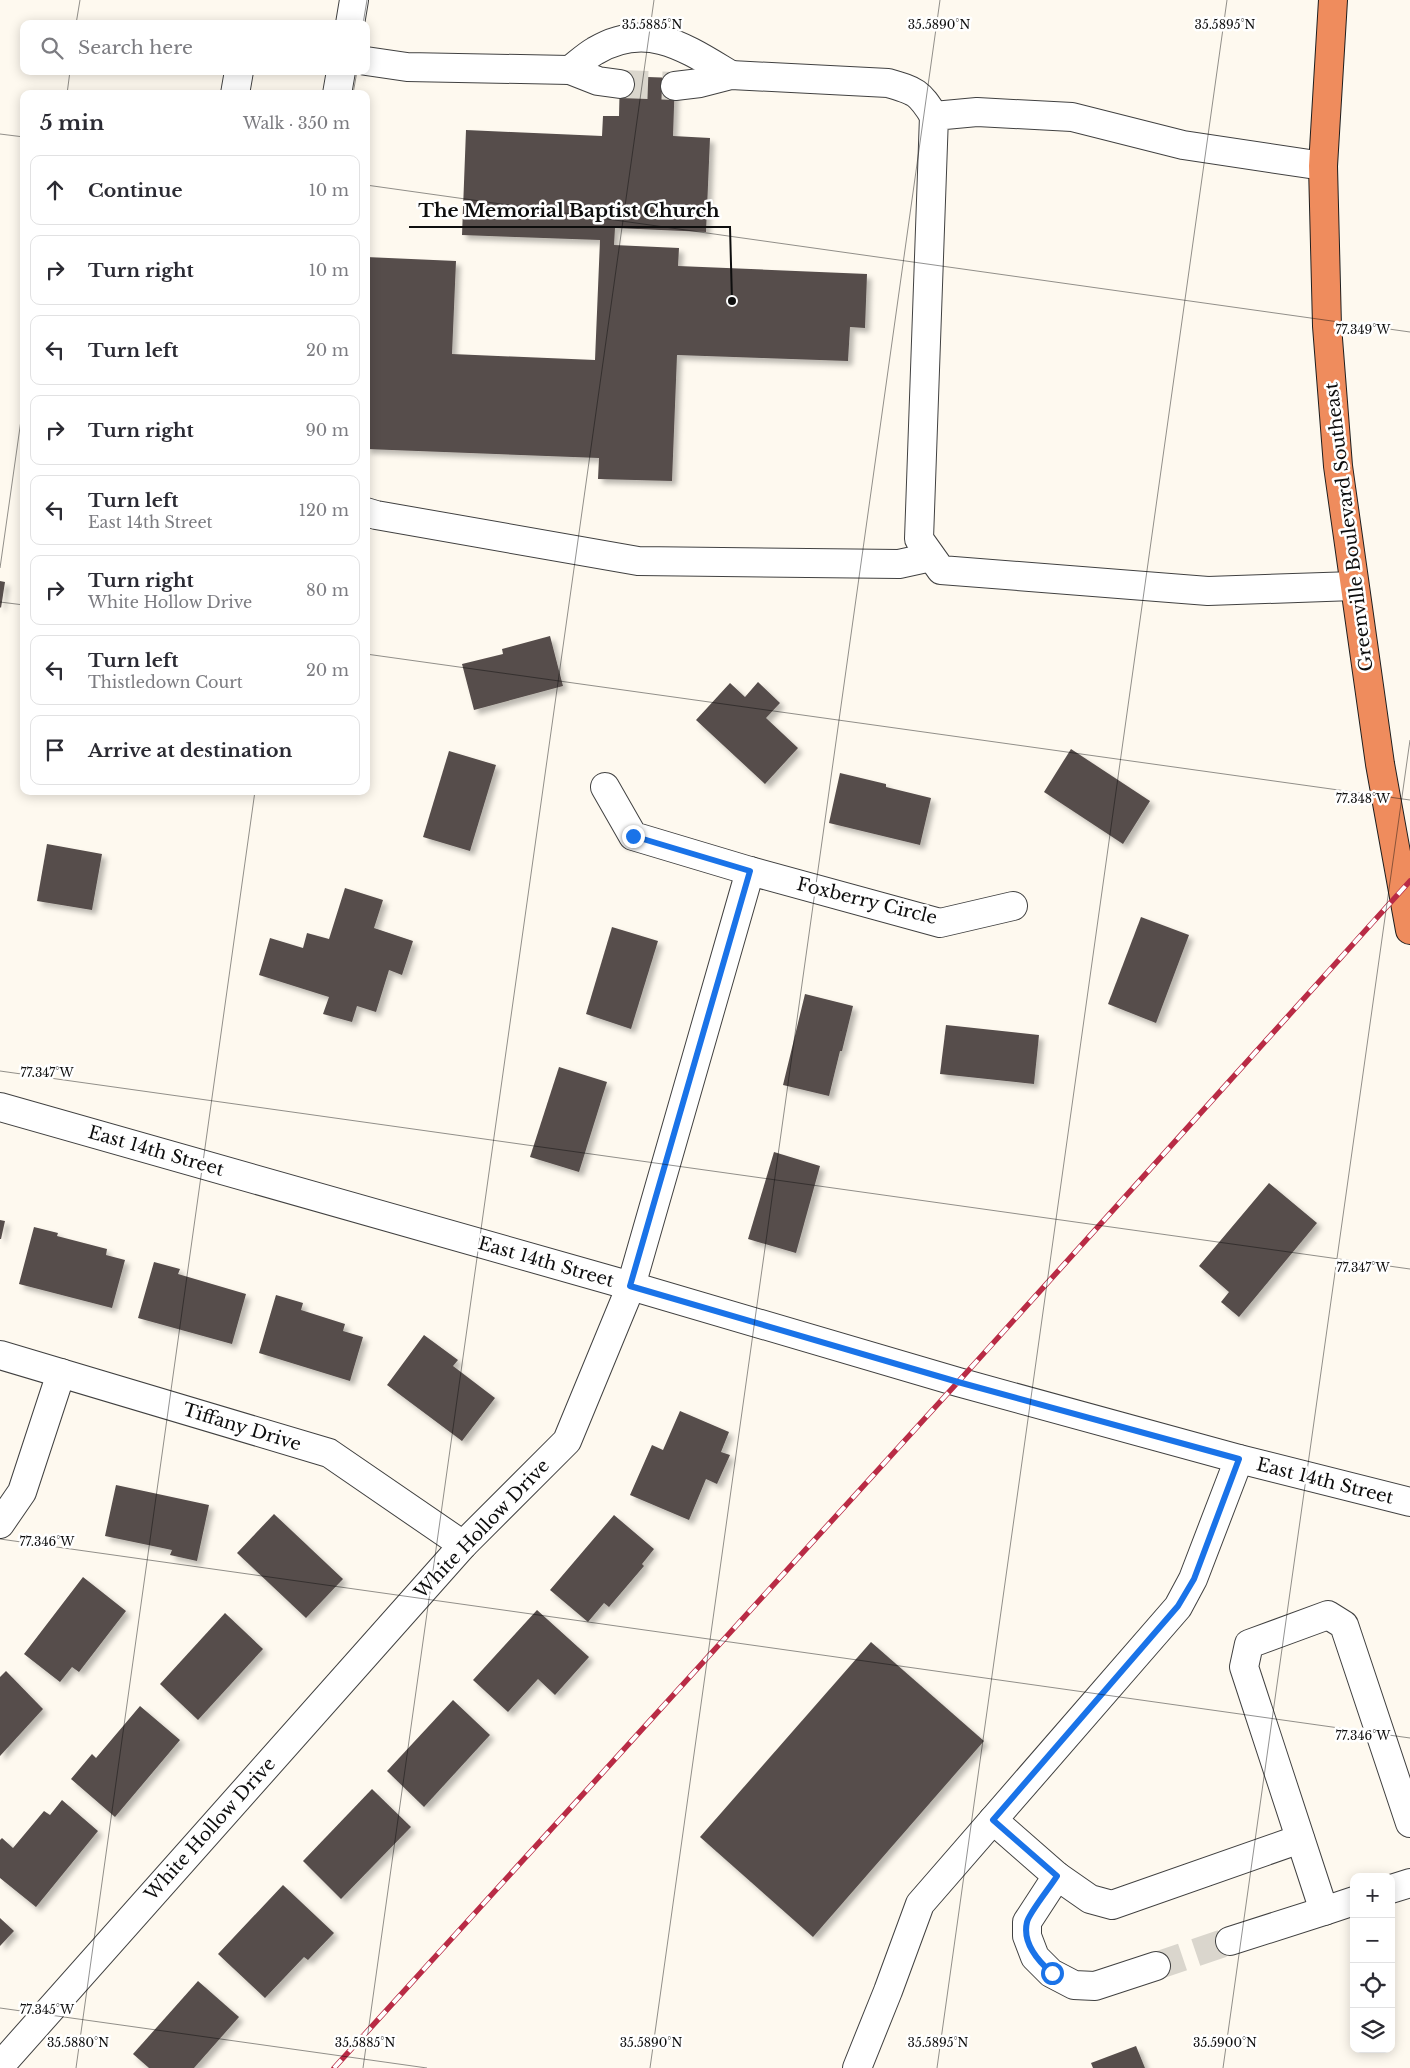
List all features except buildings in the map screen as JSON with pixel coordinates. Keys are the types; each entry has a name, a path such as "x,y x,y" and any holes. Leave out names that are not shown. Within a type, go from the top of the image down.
{"highway":[{"name":"Greenville Boulevard Southeast","path":"1333,0 1323,166 1327,326 1338,466 1380,764 1410,930"}],"street":[{"path":"351,20 354,0"},
{"path":"570,70 595,51 612,43 645,38 662,39 677,44 731,75"},
{"path":"370,62 407,67 570,70 598,81 620,84"},
{"path":"236,90 238,75"},
{"path":"338,90 340,75"},
{"path":"675,86 700,83 731,75 888,83 906,88 922,96 934,116 919,539 940,570 1208,591 1354,586"},
{"path":"934,116 978,112 1072,117 1183,145 1323,166"},
{"path":"370,513 638,561 899,564 931,557"},
{"name":"Foxberry Circle","path":"605,788 633,836 750,871 940,923 1013,906"},
{"name":"White Hollow Drive","path":"0,2066 463,1545 567,1440 630,1286 750,871"},
{"name":"East 14th Street","path":"0,1107 630,1286 958,1382 1239,1459 1410,1502"},
{"name":"Tiffany Drive","path":"0,1356 329,1454 463,1545"},
{"path":"0,1524 22,1492 61,1373"},
{"path":"857,2068 920,1904 1178,1606 1194,1579 1239,1459"},
{"path":"1324,1910 1244,1667 1249,1644 1328,1615 1344,1625 1410,1823"},
{"path":"993,1820 1057,1876 1090,1899 1112,1905 1300,1839"},
{"path":"1057,1876 1026,1922 1027,1936 1035,1957 1052,1973 1074,1985 1096,1986 1156,1966"},
{"path":"1395,1888 1410,1883"},
{"path":"1230,1941 1350,1902"}],"tunnel":[{"path":"620,84 675,86"},
{"path":"1156,1966 1230,1941"}],"railway":[{"path":"334,2068 958,1382 1410,881"}],"place":[{"name":"The Memorial Baptist Church","path":"732,301"}],"route":[{"path":"633,836 750,871 630,1286 958,1382 1239,1459 1194,1579 1178,1606 993,1820 1057,1876 1026,1922 1027,1936 1035,1957 1052,1973"}]}
